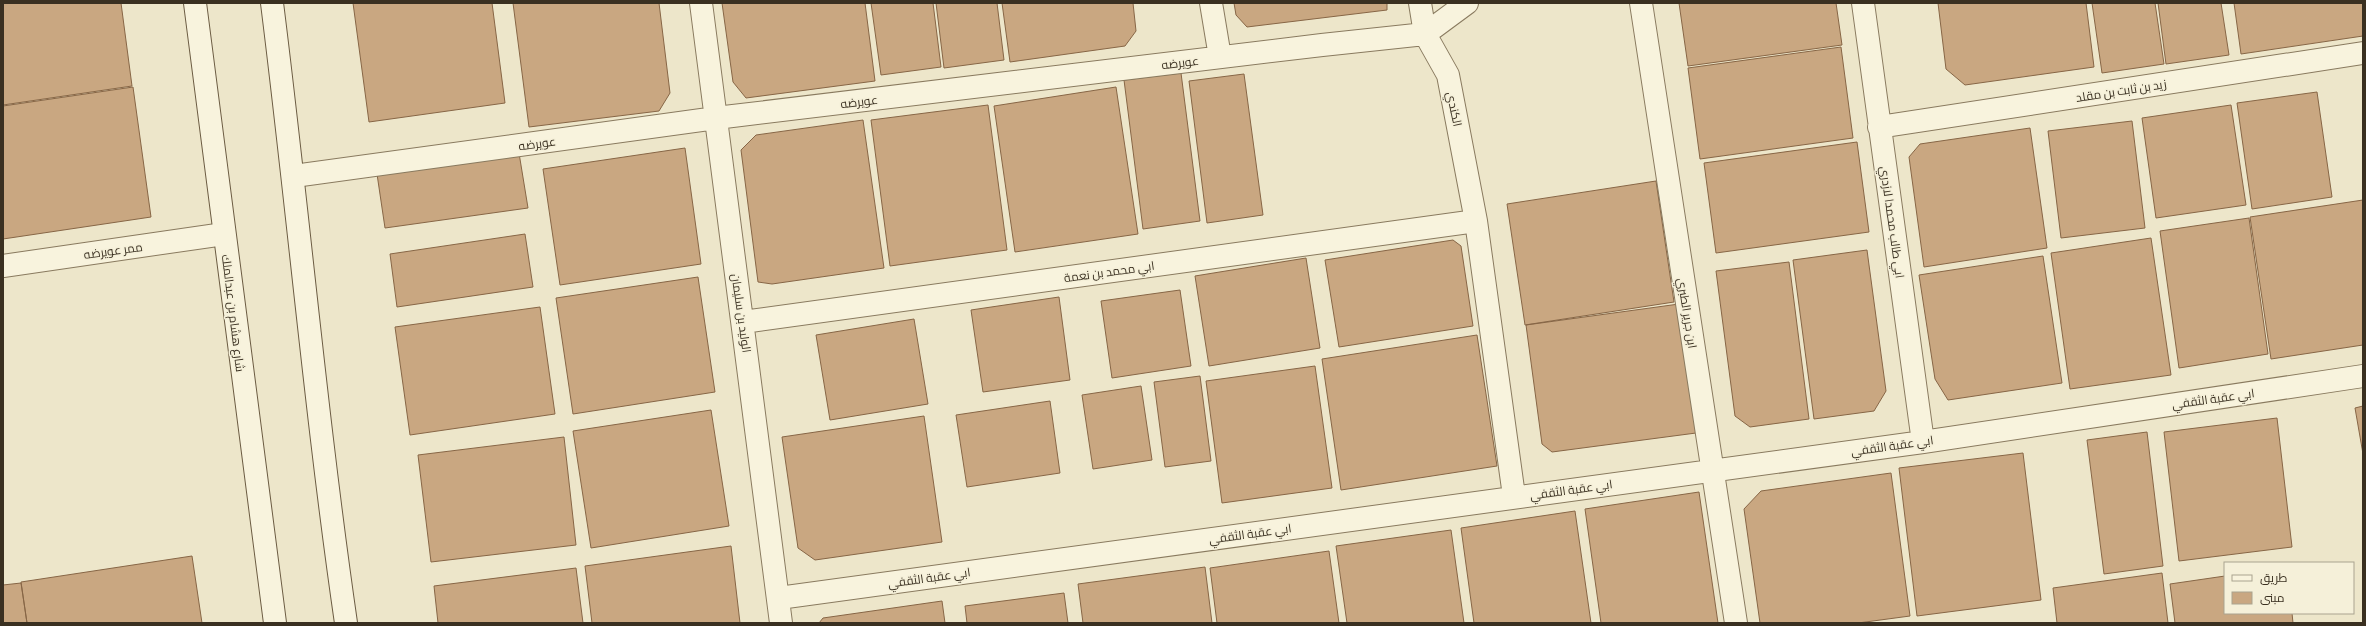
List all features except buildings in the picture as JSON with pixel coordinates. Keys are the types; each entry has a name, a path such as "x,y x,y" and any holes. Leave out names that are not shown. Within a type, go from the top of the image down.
{"street":[{"name":"شارع هشام بن عبدالملك","path":"195,3 274,623"},
{"path":"272,3 294,176 328,495 346,623"},
{"name":"الوليد بن سليمان","path":"701,3 779,598 781,623"},
{"path":"1211,3 1220,57"},
{"name":"الكندي","path":"1420,3 1425,34 1448,75 1476,221 1514,496"},
{"path":"1425,34 1468,3"},
{"name":"ابن جرير الطبري","path":"1641,3 1736,623"},
{"name":"ابي طالب محمدا لازدري","path":"1863,3 1923,442"},
{"name":"عويرضه","path":"294,176 716,118 1220,57 1425,34"},
{"name":"زيد بن ثابت بن مقلد","path":"1880,127 2363,53"},
{"name":"ابي محمد بن نعمة","path":"743,322 1476,221"},
{"name":"ممر عويرضه","path":"3,266 224,234"},
{"name":"ابي عقبة الثقفي","path":"779,598 1712,469 1923,442 2363,376"}]}
